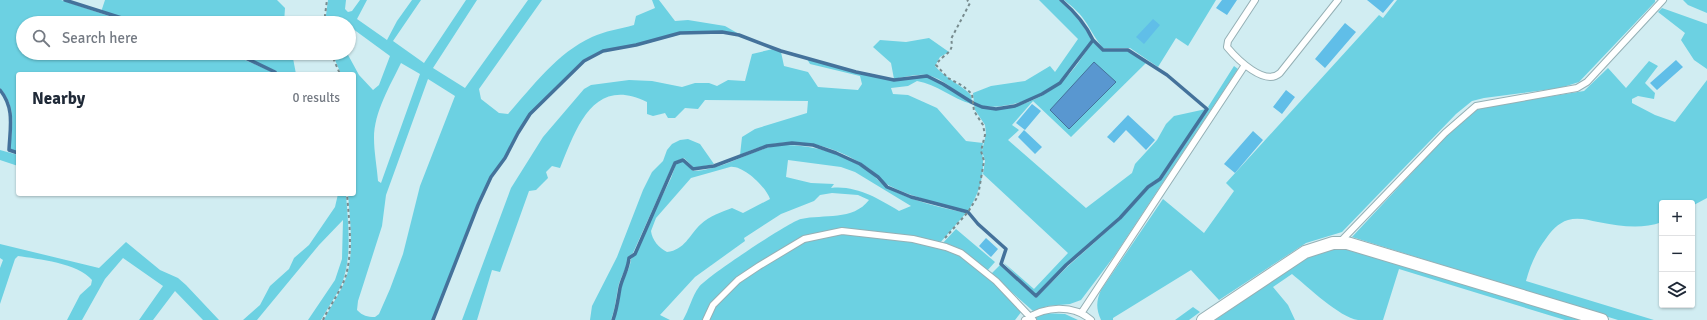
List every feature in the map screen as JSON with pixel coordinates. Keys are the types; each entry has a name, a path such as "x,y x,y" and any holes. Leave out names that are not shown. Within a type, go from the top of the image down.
{"street":[{"path":"1203,320 1306,252 1318,247 1338,243 1358,245 1602,320"}],"lane":[{"path":"1255,0 1228,41 1227,47 1245,65 1269,78 1275,78 1338,0"},
{"path":"1338,243 1445,133 1476,106 1577,88 1587,82 1663,0"},
{"path":"1082,312 1245,65"},
{"path":"706,320 713,305 738,280 804,239 842,231 913,239 939,245 962,253 996,281 1032,318"},
{"path":"1025,320 1032,318 1046,310 1061,309 1082,312 1091,320"}],"path":[{"path":"325,16 327,0"},
{"path":"939,245 968,212 978,196 984,161 981,151 985,135 983,125 974,111 972,94 963,86 948,78 936,65 940,57 950,52 952,46 951,39 970,3 967,0"},
{"path":"334,60 339,72"},
{"path":"323,320 341,288 346,275 349,256 348,196"}],"shaded area":[{"path":"0,0 61,0 109,16 16,16 16,60 245,60 273,72 16,72 16,151 10,149 12,124 11,110 5,95 0,88"},
{"path":"105,0 277,0 285,8 284,16 115,16 101,12"},
{"path":"328,0 346,0 345,9 348,12 352,11 360,0 367,0 357,19 387,40 397,21 412,0 421,0 393,41 424,63 466,0 477,0 433,68 465,88 528,0 542,0 479,89 481,99 499,113 508,114 546,71 568,52 592,37 634,25 636,16 655,8 652,0 659,0 675,21 688,20 725,26 739,34 723,32 680,32 636,44 603,50 583,60 530,113 517,132 504,158 491,177 477,204 432,320 324,320 347,275 351,245 348,196 356,196 356,72 340,72 335,60 351,60 359,75 373,90 379,85 390,56 356,31 356,16 326,16","holes":["401,63 420,74 381,183 378,181 374,138 377,119 383,99","428,79 455,96 420,186 403,254 390,289 379,314 375,317 363,315 357,310 358,301 382,226 386,195"]},
{"path":"1039,0 1059,0 1069,9 1085,29 1092,41 1064,78 1042,94 1018,103 994,107 974,103 973,93 991,86 1025,81 1050,66 1055,72 1078,39"},
{"path":"1064,0 1216,0 1188,46 1176,38 1158,67 1130,48 1103,48 1082,17"},
{"path":"1397,0 1655,0 1655,2 1579,82 1560,88 1484,98 1472,101 1456,114 1342,232 1306,243 1219,300 1191,270 1113,318 1113,320 1101,320 1097,305 1101,290 1163,199 1204,233 1234,191 1226,183 1379,15 1383,18"},
{"path":"1683,0 1707,0 1707,13 1688,5"},
{"path":"1662,8 1707,24 1707,69 1694,60 1681,40 1685,33 1658,12"},
{"path":"929,38 949,52 940,57 935,66 943,74 971,95 972,102 932,76 918,75 894,79 891,63 873,47 880,40 906,42"},
{"path":"1093,42 1102,51 1128,51 1146,63 1071,137 1033,101 1012,125 1019,130 1008,140 1086,208 1132,173 1135,164 1157,140 1166,124 1174,116 1206,109 1159,178 1147,186 1119,218 1065,265 1035,295 1003,262 1034,289 1068,253 983,174 985,161 982,151 986,134 985,125 975,110 974,104 984,108 1006,108 1018,106 1042,96 1065,79 1078,64"},
{"path":"773,49 781,52 784,66 808,72 818,87 858,90 862,84 860,76 810,64 807,59 894,81 927,76 943,84 972,104 958,99 931,85 917,81 908,86 891,88 893,94 908,95 937,108 966,141 983,143 983,168 981,181 977,194 968,211 899,190 887,184 870,169 851,158 820,146 788,142 756,148 740,155 742,137 755,129 807,113 808,101 705,100 698,109 685,108 675,118 668,118 665,113 653,116 647,114 647,102 628,95 613,95 600,101 589,110 573,137 560,168 552,166 546,172 548,178 536,190 529,191 500,272 492,270 477,320 462,320 511,188 543,137 584,89 591,85 629,80 652,81 682,87 695,83 709,83 717,86 728,80 745,81 752,54"},
{"path":"252,60 293,60 296,72 276,72"},
{"path":"1649,61 1658,66 1645,83 1655,93 1654,99 1638,96 1632,99 1632,103 1655,115 1675,122 1707,80 1707,198 1695,204 1695,200 1659,200 1659,223 1646,226 1623,226 1579,219 1564,221 1552,231 1542,245 1529,270 1526,281 1654,320 1618,320 1352,237 1448,134 1475,110 1495,105 1584,91 1608,68 1626,88"},
{"path":"1094,62 1116,82 1069,129 1050,110"},
{"path":"1234,66 1238,69 1115,255 1081,300 1070,304 1048,306 1033,311 991,274 1000,265 1036,298 1067,267 1121,219 1149,188 1161,180 1209,108 1208,107"},
{"path":"688,139 700,144 714,164 694,168 684,158 674,162 633,253 628,257 619,284 611,320 590,320 592,306 617,257 643,190 652,172 663,161 667,150 672,144 680,140"},
{"path":"781,145 804,146 837,154 870,172 885,186 897,193 926,203 966,213 939,244 842,230 804,238 737,279 704,320 683,320 694,295 705,281 765,239 793,222 801,219 847,214 862,207 869,200 858,195 832,193 820,195 814,201 781,214 744,238 745,241 695,277 660,315 670,320 614,320 622,285 631,259 636,254 676,164 683,161 693,171 704,170 770,147","holes":["788,160 841,167 855,172 911,206 899,211 867,194 858,191 831,188 834,184 811,183 786,177","730,167 741,169 747,173 759,183 770,199 743,213 732,208 716,214 701,224 683,245 673,251 667,252 661,248 654,241 651,231 656,218 691,178"]},
{"path":"0,150 16,154 16,165 0,160"},
{"path":"338,196 346,196 349,242 347,266 340,288 321,320 308,320 335,280 342,259 343,220 319,245 257,320 243,320 260,305 270,286 289,269 294,258 309,245 335,207"},
{"path":"956,229 995,262 986,272 942,244"},
{"path":"842,233 904,239 936,245 950,250 961,255 978,267 1022,311 1015,320 708,320 714,306 739,281 805,241"},
{"path":"126,242 160,270 178,278 219,320 203,320 175,291 153,320 139,320 163,286 123,258 105,279 82,320 67,320 80,295 91,285 92,280 86,274 68,266 47,260 18,256 15,259 0,304 0,268 3,260 0,258 0,244 99,268"},
{"path":"1343,246 1589,320 1565,320 1399,269 1383,320 1358,320 1350,318 1333,308 1292,274 1273,287 1288,305 1295,320 1215,320 1316,251"},
{"path":"1193,307 1200,312 1189,320 1175,320"},
{"path":"1045,313 1065,314 1078,320 1036,320 1034,317"}],"building":[{"path":"1222,0 1237,0 1227,15 1216,8"},
{"path":"1367,0 1394,0 1383,13"},
{"path":"1153,19 1160,25 1144,44 1136,37"},
{"path":"1345,23 1356,32 1325,68 1315,59"},
{"path":"1676,60 1683,67 1657,90 1650,83"},
{"path":"1286,90 1295,97 1282,114 1273,107"},
{"path":"1032,104 1041,111 1025,130 1016,123"},
{"path":"1128,115 1155,140 1146,150 1126,130 1114,143 1107,137"},
{"path":"1024,130 1042,147 1035,154 1018,137"},
{"path":"1253,131 1263,140 1235,173 1224,164"},
{"path":"986,238 998,249 991,257 979,246"}],"waterway":[{"path":"65,0 115,16"},
{"path":"433,320 478,205 491,177 505,158 530,114 584,61 603,51 636,45 680,33 722,32 739,35 781,51 856,72 894,80 927,76 973,103 982,107 996,109 1015,106 1042,94 1060,83 1093,40 1087,28 1071,9 1061,0"},
{"path":"613,320 621,284 629,258 635,254 675,163 683,160 693,169 714,166 767,146 792,143 813,145 836,153 860,164 878,177 887,187 911,197 968,212 978,224 1006,249 1001,264 1036,296 1066,265 1120,218 1148,187 1160,179 1207,109 1167,75 1128,50 1103,50 1093,40"},
{"path":"250,60 275,72"},
{"path":"0,90 5,97 10,111 11,126 9,150 16,152"}]}
